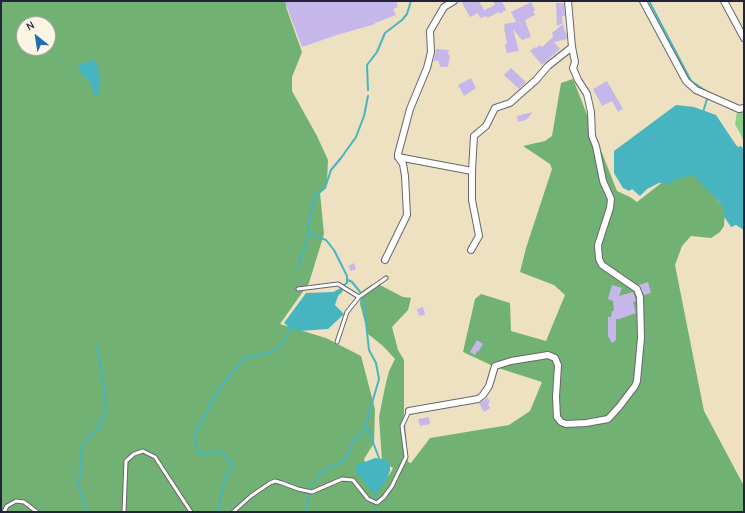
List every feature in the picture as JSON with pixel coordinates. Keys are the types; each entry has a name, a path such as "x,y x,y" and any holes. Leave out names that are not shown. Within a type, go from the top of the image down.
{"street":[{"path":"385,260 407,215 405,176 403,164 398,157 410,109 427,68 431,52 430,30 444,7 454,1"},
{"path":"409,411 478,399 483,395 489,386 495,366 511,361 548,355 555,358 558,365 556,397 557,417 561,422 566,424 586,423 608,419 620,407 637,381 640,345 640,297 637,289 602,265 599,259 598,244 610,208 611,199 603,182 596,146 592,136 591,112 587,94 578,80 574,68 575,62 572,47 568,1"},
{"path":"643,1 686,81 696,90 739,109 744,108"},
{"path":"724,1 744,38"},
{"path":"470,250 479,236 472,200 474,136 486,126 495,108 510,103 536,80 548,66 572,47"},
{"path":"398,157 472,171"}],"lane":[{"path":"337,342 347,312 359,297 386,278"},
{"path":"298,289 338,284 359,297"},
{"path":"233,512 251,496 275,481 312,492 342,479 353,480 368,499 377,503 384,497 392,486 406,457 402,426 409,411"},
{"path":"124,512 126,460 134,454 143,451 155,457 191,512"},
{"path":"4,512 7,506 16,501 24,502 37,512"}],"green space":[{"path":"1,1 288,1 286,7 302,52 292,77 292,91 317,136 328,160 327,183 320,193 324,234 309,283 280,324 326,338 361,356 375,409 374,443 364,459 368,472 384,482 393,468 382,461 379,417 389,371 395,359 383,346 368,334 360,304 361,292 371,285 378,284 403,297 411,298 408,310 392,327 398,350 404,360 404,412 408,462 411,463 430,438 509,425 530,411 542,382 495,367 463,352 475,299 481,294 510,303 511,331 546,341 565,295 554,285 520,272 526,248 552,169 550,164 523,146 545,141 552,136 561,83 573,79 617,191 637,202 660,184 678,175 693,174 715,196 725,210 724,226 720,232 711,238 691,236 682,246 675,265 704,411 744,486 744,512 1,512"},
{"path":"744,110 744,141 735,124 737,112"}],"water":[{"path":"95,60 98,67 100,84 98,95 95,97 92,87 86,77 81,75 80,68 77,65"},
{"path":"676,105 694,107 716,115 736,145 738,147 741,146 744,150 744,230 736,225 731,227 723,215 725,211 718,200 693,175 677,179 670,184 659,183 647,189 640,196 632,189 629,191 623,188 614,173 614,151"},
{"path":"341,288 343,291 338,296 335,305 344,314 328,329 299,331 290,328 284,323 306,293 333,292"},
{"path":"375,458 383,459 388,462 390,471 386,481 375,495 357,473 355,468 357,465"}],"building":[{"path":"396,1 398,7 393,9 396,15 375,24 302,47 285,2"},
{"path":"461,1 479,1 484,10 495,5 493,1 502,1 506,10 500,14 499,12 487,18 487,16 480,18 478,13 470,17"},
{"path":"531,2 535,10 533,11 535,15 525,20 531,37 522,40 513,29 519,51 507,53 504,24 516,22 511,12"},
{"path":"556,3 564,3 565,16 562,16 563,23 557,26"},
{"path":"563,24 567,39 554,42 560,49 542,65 530,51 540,45 542,47 553,37 552,33"},
{"path":"436,49 449,50 448,55 450,55 448,67 441,67 439,61 434,61"},
{"path":"511,68 526,82 519,89 504,75"},
{"path":"471,78 476,88 464,96 458,85"},
{"path":"607,81 623,109 618,112 612,101 602,106 593,89"},
{"path":"533,112 526,120 518,122 517,116"},
{"path":"354,263 356,269 351,271 348,266"},
{"path":"648,282 651,293 644,295 639,285"},
{"path":"612,285 622,288 619,296 633,292 636,301 633,302 636,313 616,319 616,340 612,343 608,336 608,317 611,317 612,311 614,311 613,301 608,299"},
{"path":"423,307 425,315 419,316 417,309"},
{"path":"477,340 483,344 475,355 470,352"},
{"path":"488,398 490,408 484,412 479,403"},
{"path":"429,417 430,424 420,426 418,419"}],"waterway":[{"path":"368,90 367,65 377,52 385,33 402,20 407,14 411,1"},
{"path":"649,1 691,81 709,93"},
{"path":"344,285 347,283 347,276 334,250 326,240 310,234 308,230 315,196 325,188 331,170 356,137 364,116 368,96"},
{"path":"703,112 707,99"},
{"path":"298,268 309,233"},
{"path":"348,280 352,282 361,293"},
{"path":"311,486 325,469 344,461 353,441 364,431 379,379 376,363 369,350 363,296"},
{"path":"218,512 225,477 233,464 219,451 199,454 194,436 219,389 244,358 272,352 285,341 290,328"},
{"path":"87,512 79,488 81,454 84,443 100,426 106,406 97,346"},
{"path":"366,424 379,458"},
{"path":"306,512 309,495"},
{"path":"375,495 376,499"}]}
